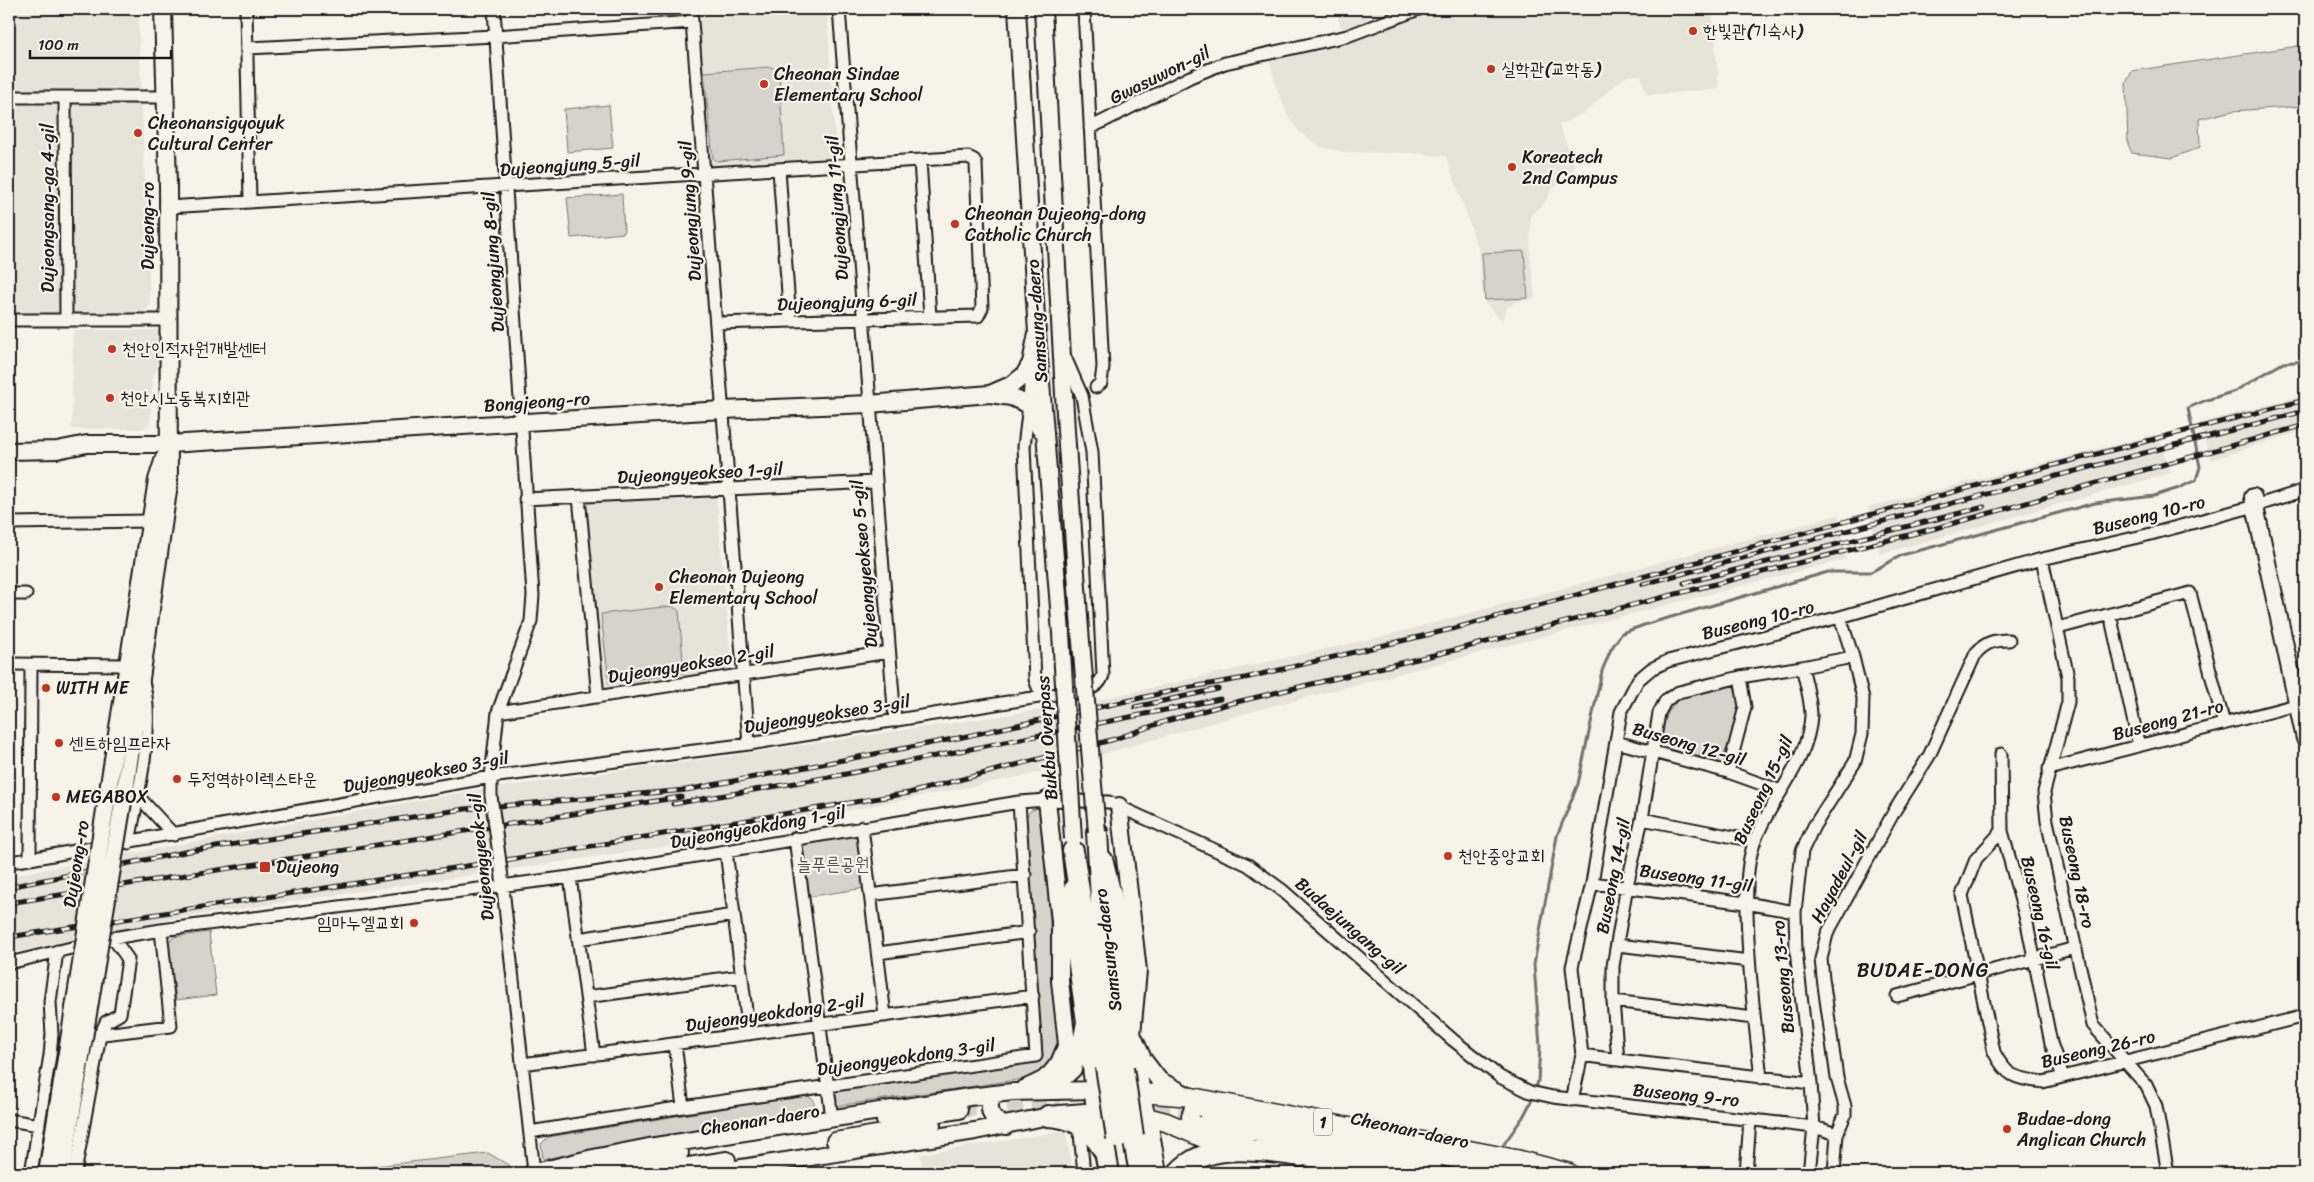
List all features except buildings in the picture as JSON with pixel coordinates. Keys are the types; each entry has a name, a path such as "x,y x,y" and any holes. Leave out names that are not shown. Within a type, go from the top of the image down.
{"highway":[{"name":"Samsung-daero","path":"1097,832 1114,1067"},
{"name":"Samsung-daero","path":"1073,845 1114,1067"},
{"path":"1114,1067 1125,1137 1123,1173"},
{"path":"1094,1090 1107,1164"},
{"path":"1048,1116 1061,1117 1079,1124 1097,1138 1107,1164"},
{"path":"1146,1116 1156,1173"},
{"path":"1125,1137 1140,1173"},
{"name":"1","path":"1178,1173 1187,1163 1199,1156 1226,1151 1274,1152 1301,1156"}],"main road":[{"name":"Dujeong-ro","path":"64,1168 76,1039 108,791 135,670 169,484 168,207 163,9"},
{"name":"Samsung-daero","path":"1017,9 1037,333 1061,633"},
{"name":"Samsung-daero","path":"1043,9 1080,630 1097,832"},
{"path":"990,394 1013,384 1024,376 1031,363 1037,333"},
{"path":"990,394 1011,397 1029,405 1034,413 1045,445"},
{"name":"Bongjeong-ro","path":"9,440 59,440 87,444 169,444 522,424 723,410 870,404 990,394"},
{"name":"Bongjeong-ro","path":"9,451 57,450 87,444"},
{"name":"Dujeong-ro","path":"46,1173 131,792 135,670 151,521 157,480 169,444"},
{"path":"2254,502 2301,704 2305,739"},
{"name":"Bukbu Overpass","path":"1061,633 1073,845 1073,937 1094,1090"},
{"path":"1006,1126 993,1119 990,1112 990,1102 993,1096 1031,1087 1051,1073 1062,1057 1067,1044 1060,982 1060,922 1048,800"},
{"path":"1114,804 1138,971 1132,1034 1143,1059 1159,1080 1202,1113 1301,1156"},
{"path":"1097,832 1113,895 1123,982 1146,1116"},
{"path":"1050,1090 1073,1069 1080,1048 1085,1022"},
{"path":"533,1173 649,1147 970,1097 1050,1090 1142,1092"},
{"name":"1","path":"1142,1092 1202,1113 1510,1158 1569,1173"},
{"path":"970,1097 976,1100 981,1111 981,1124 975,1131"},
{"path":"710,1173 1006,1126 1048,1116 1098,1111 1146,1116 1202,1113"},
{"name":"Cheonan-daero","path":"1202,1113 1468,1173"},
{"name":"Cheonan-daero","path":"1202,1113 1367,1141 1517,1173"},
{"name":"Cheonan-daero","path":"568,1173 716,1147 959,1116 646,1173"},
{"name":"1","path":"1301,1156 1396,1173"}],"street":[{"path":"246,9 250,202"},
{"name":"Dujeongjung 8-gil","path":"494,9 522,424"},
{"name":"Dujeongjung 9-gil","path":"691,9 749,744"},
{"name":"Dujeongjung 11-gil","path":"839,9 870,404"},
{"path":"1084,9 1103,367 1101,382 1096,387"},
{"name":"Gwasuwon-gil","path":"1090,128 1190,77 1225,63 1347,36 1419,9"},
{"path":"247,48 496,36 692,22"},
{"path":"9,97 165,97"},
{"name":"Dujeongsang-ga 4-gil","path":"65,97 66,320"},
{"name":"Dujeongjung 5-gil","path":"168,207 851,166 968,157 974,160 976,164 982,308 978,316"},
{"path":"920,160 930,317"},
{"path":"779,170 790,321"},
{"name":"Dujeongjung 6-gil","path":"716,323 978,316"},
{"path":"9,320 167,320"},
{"name":"Dujeongyeokseo 3-gil","path":"9,862 129,843 490,777 749,744 1094,688 1100,684 1103,675 1092,452 1082,396 1063,352"},
{"path":"1022,700 1033,691 1034,679 1024,447 1031,363"},
{"name":"Dujeongyeokseo 5-gil","path":"870,404 895,721"},
{"name":"Dujeongyeok-gil","path":"522,424 533,595 531,621 498,712 490,777 533,1173"},
{"name":"Dujeongyeokseo 1-gil","path":"526,499 875,482"},
{"name":"Buseong 10-ro","path":"1572,1100 1582,1055 1572,967 1592,883 1621,712 1638,680 1651,669 1668,661 1840,617 2042,559 2147,535 2254,502 2305,490"},
{"path":"579,497 598,697"},
{"path":"9,523 151,521"},
{"name":"Buseong 18-ro","path":"2042,559 2068,677 2068,702 2044,792 2047,821 2093,1024 2146,1085 2156,1106 2168,1173"},
{"path":"2058,628 2190,593 2224,724"},
{"path":"9,594 26,594"},
{"path":"2110,614 2139,746"},
{"name":"Buseong 13-ro","path":"1810,1173 1814,1127 1796,951 1795,912 1802,852 1814,826 1855,762 1862,734 1863,698 1853,657 1840,617"},
{"name":"Hayadeul-gil","path":"1834,1173 1837,1134 1845,1115 1845,1106 1838,1078 1821,959 1827,934 1890,819 1929,756 1976,653 1984,644 1997,640 2009,640"},
{"name":"Dujeongyeokseo 2-gil","path":"498,712 889,652"},
{"name":"Buseong 14-gil","path":"1618,1060 1613,1001 1613,966 1627,886 1642,819 1659,713 1666,700 1678,692 1740,676 1853,657"},
{"path":"9,664 135,670"},
{"path":"30,859 31,665"},
{"name":"Buseong 15-gil","path":"1762,1078 1749,961 1746,903 1750,861 1754,841 1799,758 1811,716 1802,667"},
{"path":"1728,772 1745,707 1740,676"},
{"path":"1034,679 1038,689 1044,695 1051,695"},
{"name":"Buseong 21-ro","path":"2049,769 2301,704"},
{"name":"Buseong 12-gil","path":"1616,742 1728,772 1781,791"},
{"name":"Buseong 16-gil","path":"2001,754 2002,831 2027,923 2051,1043 2063,1078"},
{"path":"131,792 174,835"},
{"path":"129,843 131,792"},
{"name":"Dujeongyeokdong 1-gil","path":"9,963 113,938 161,930 502,882 570,877 1020,802 1048,800 1114,804"},
{"name":"Dujeongyeokdong 3-gil","path":"530,1132 683,1107 1036,1056 1020,802"},
{"name":"Budaejungang-gil","path":"1114,804 1248,865 1282,890 1453,1040 1500,1077 1530,1092 1553,1098"},
{"path":"1642,819 1754,841"},
{"path":"862,827 885,1016"},
{"name":"Buseong 26-ro","path":"2002,831 1976,859 1962,896 1994,1052 2002,1067 2015,1077 2043,1082 2063,1078 2305,1016"},
{"path":"796,838 832,1118"},
{"path":"726,851 749,1034"},
{"path":"870,895 1025,875"},
{"path":"570,877 594,1055"},
{"name":"Buseong 11-gil","path":"1592,883 1627,886 1746,903 1795,912"},
{"path":"578,938 734,915"},
{"path":"52,1034 100,1035 171,1026 161,930"},
{"path":"878,953 1029,932"},
{"path":"75,1173 100,1035 106,1022 120,1014 128,959 113,938"},
{"path":"1618,944 1749,961"},
{"path":"1897,996 2075,948"},
{"path":"31,1173 52,1034 50,1002 57,951"},
{"path":"586,997 741,976"},
{"name":"Dujeongyeokdong 2-gil","path":"522,1064 1033,996"},
{"path":"1613,1001 1754,1018"},
{"path":"675,1044 683,1107"},
{"path":"1582,1055 1811,1083"},
{"name":"Buseong 9-ro","path":"1553,1098 1814,1127 1837,1134"},
{"path":"9,1120 39,1125"},
{"path":"1746,1173 1750,1120"},
{"path":"1079,1124 1084,1173"}],"shaded area":[{"path":"9,9 138,9 150,306 139,316 9,315"},
{"name":"Cheonan Sindae Elementary School","path":"692,9 827,9 836,158 703,167"},
{"path":"1336,9 1398,9 1344,28 1340,25"},
{"name":"Koreatech 2nd Campus","path":"1443,9 1712,9 1719,89 1646,95 1641,75 1627,76 1586,112 1559,125 1574,163 1573,171 1553,188 1543,205 1531,214 1530,249 1535,299 1515,302 1507,308 1502,320 1485,303 1479,251 1446,156 1410,153 1343,152 1321,147 1299,132 1288,116 1276,87 1270,61 1347,43"},
{"path":"73,330 159,330 158,364 153,377 150,423 142,429 72,429"},
{"path":"2305,395 2305,431 2271,440 2212,460 2199,423"},
{"path":"2158,434 2171,473 1880,554 1868,507"},
{"name":"Cheonan Dujeong Elementary School","path":"716,496 732,670 604,690 585,503"},
{"path":"1838,515 1846,559 1261,709 1029,775 669,846 164,920 9,954 9,876 458,793 729,756 1079,704 1388,635"},
{"path":"1066,1131 1072,1173 924,1173 920,1154"}],"green space":[{"path":"2305,45 2305,106 2232,111 2199,119 2200,147 2172,158 2132,153 2128,144 2126,83 2132,71"},
{"path":"770,67 776,69 779,74 784,155 718,161 713,159 704,72"},
{"path":"609,105 613,148 567,152 564,109"},
{"path":"622,194 624,233 571,238 567,198"},
{"path":"1524,251 1528,298 1485,300 1482,253"},
{"path":"672,606 679,611 684,673 609,683 601,614"},
{"path":"1733,683 1738,690 1740,699 1737,722 1728,746 1718,762 1662,743 1661,735 1665,720 1676,702 1693,692"},
{"path":"1038,808 1042,810 1059,1052 1041,1073 1030,1078 836,1106 834,1097 840,1091 1041,1060 1043,1056 1025,820 1030,811"},
{"name":"늘푸른공원","path":"859,831 866,888 806,897 799,841"},
{"path":"209,932 216,995 176,1000 168,945 173,937"},
{"path":"806,1095 814,1100 814,1111 810,1114 543,1159 541,1144 548,1137"},
{"path":"488,1153 510,1166 482,1171 481,1173 315,1173"}],"waterway":[{"path":"1504,1144 1523,1117 1534,1096 1538,1081 1540,1047 1534,964 1557,836 1578,784 1602,671 1611,649 1622,633 1647,624 1828,572 1871,572 1902,555 2095,503 2154,496 2179,488 2196,480 2200,467 2188,408 2235,391 2283,363 2305,361"}],"tunnel":[{"path":"959,1110 1059,1098"},
{"path":"1131,1101 1206,1111"},
{"path":"984,1118 1049,1110"}],"railway":[{"path":"9,887 190,851 465,809 686,790 958,738 1186,688 1245,678 1452,629 2008,477 2305,400"},
{"path":"1643,584 2305,411"},
{"path":"9,937 525,857 909,793 1115,739 1166,721 1228,704 1459,649 1940,527 2305,425"},
{"path":"1684,583 1984,507"},
{"path":"1135,707 1218,689"},
{"path":"673,804 841,775 1220,699"},
{"path":"9,903 681,797"}],"place":[{"name":"한빛관(기숙사)","path":"1693,31"},
{"name":"실학관(교학동)","path":"1491,69"},
{"name":"Cheonan Sindae Elementary School","path":"764,84"},
{"name":"Cheonansigyoyuk Cultural Center","path":"138,133"},
{"name":"Koreatech 2nd Campus","path":"1512,167"},
{"name":"Cheonan Dujeong-dong Catholic Church","path":"955,224"},
{"name":"천안인적자원개발센터","path":"112,349"},
{"name":"천안시노동복지회관","path":"110,398"},
{"name":"Cheonan Dujeong Elementary School","path":"659,587"},
{"name":"WITH ME","path":"46,688"},
{"name":"센트하임프라자","path":"59,743"},
{"name":"두정역하이렉스타운","path":"177,779"},
{"name":"MEGABOX","path":"56,797"},
{"name":"천안중앙교회","path":"1448,856"},
{"name":"Dujeong","path":"265,867"},
{"name":"임마누엘교회","path":"414,923"},
{"name":"Budae-dong Anglican Church","path":"2007,1129"}],"district":[{"name":"BUDAE-DONG","path":"1923,970"}]}
